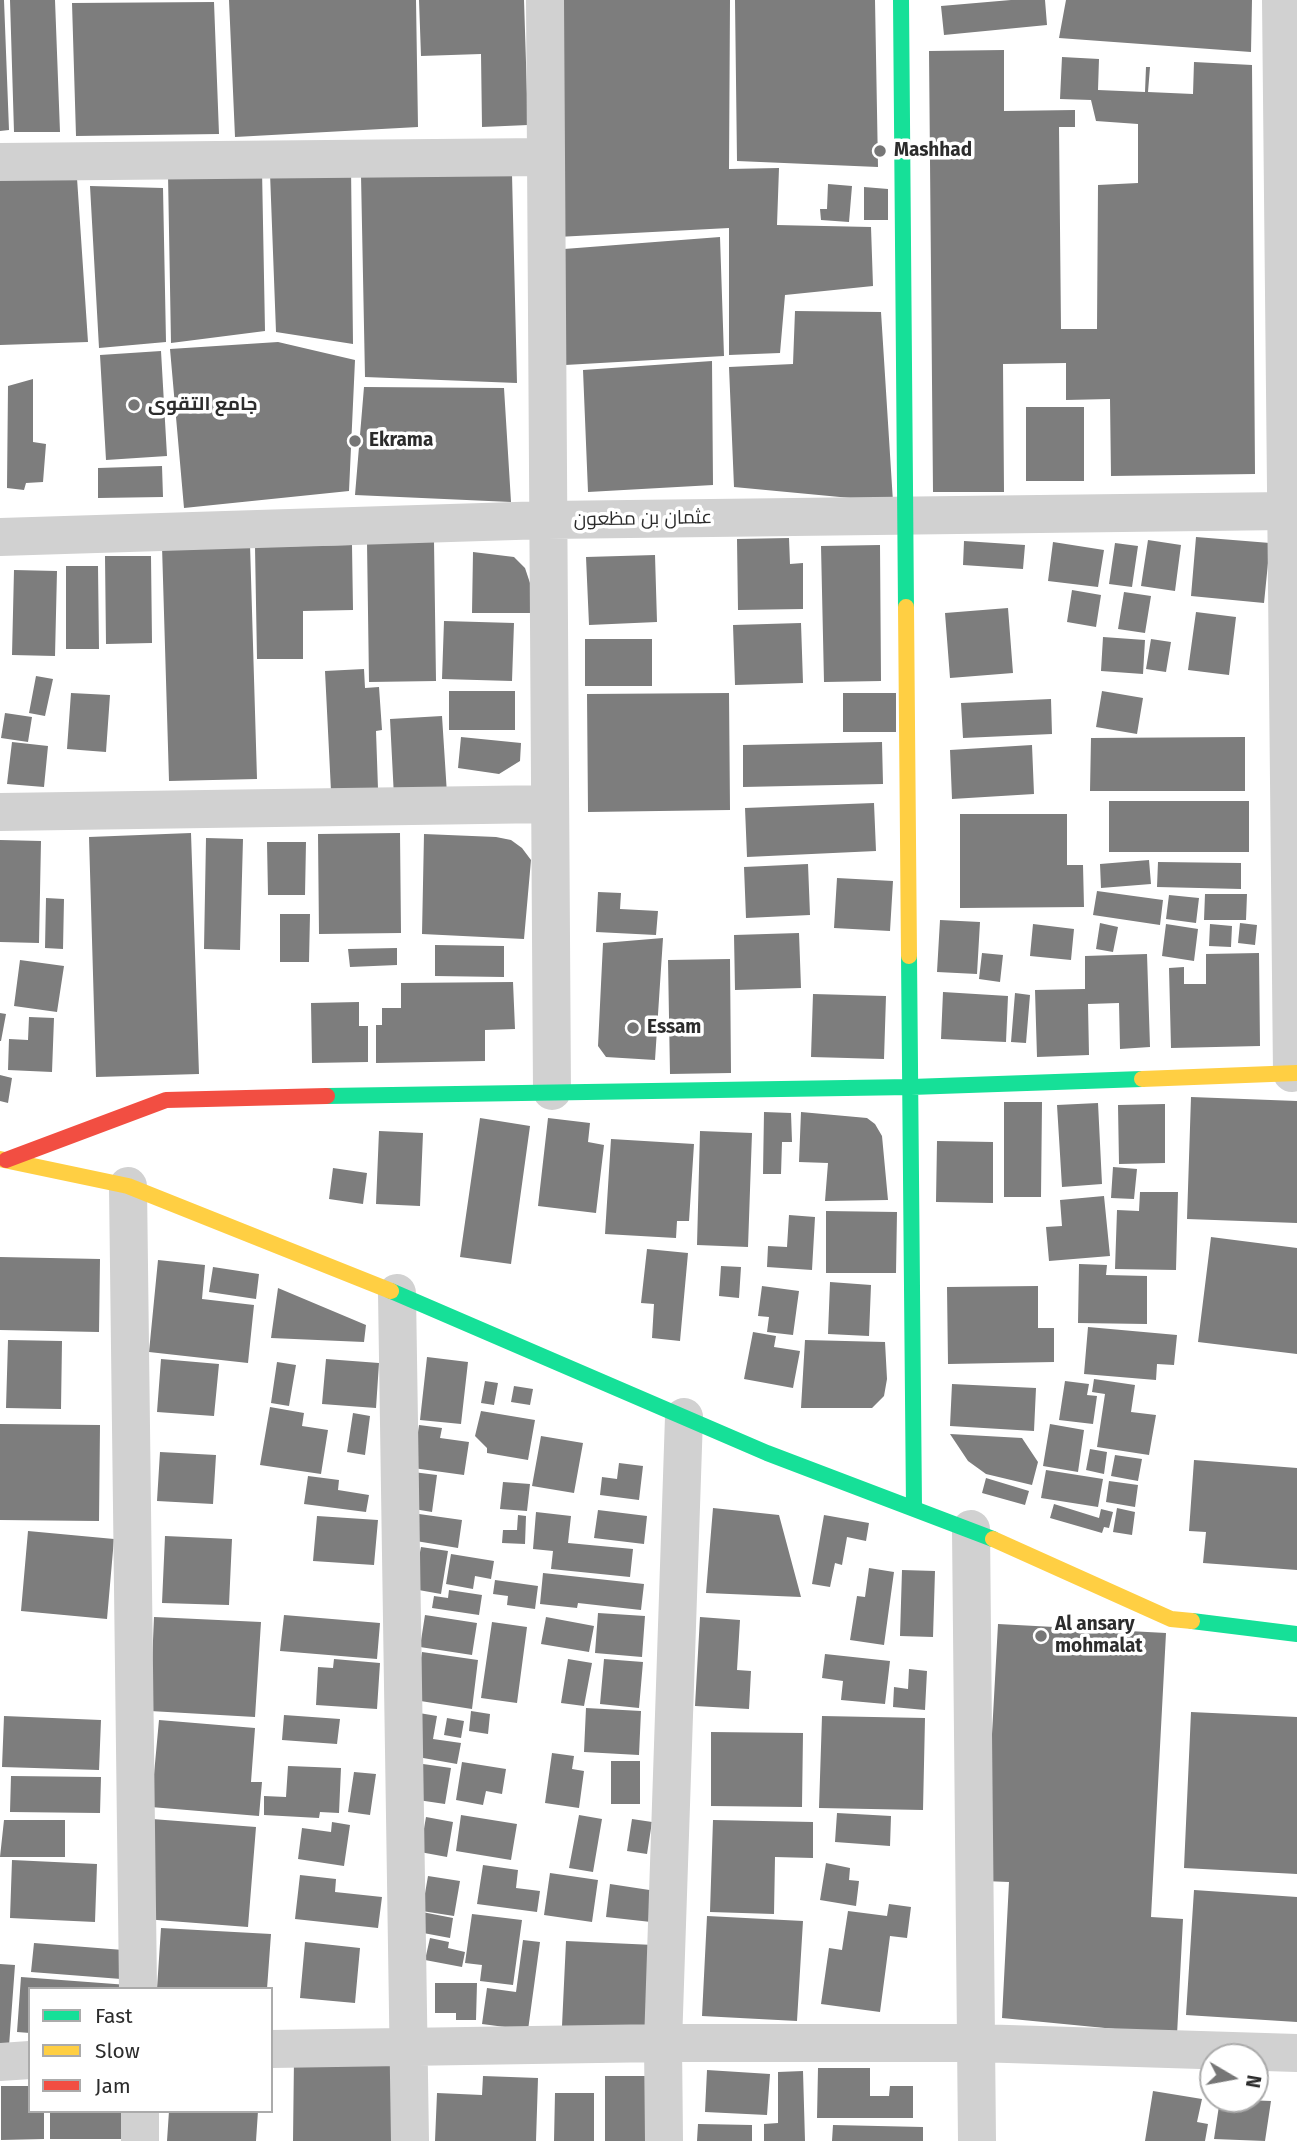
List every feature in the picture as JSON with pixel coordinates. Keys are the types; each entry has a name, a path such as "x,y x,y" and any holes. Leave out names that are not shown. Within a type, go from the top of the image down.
{"street":[{"path":"545,0 552,1091"},
{"path":"901,0 915,1508"},
{"path":"3,1160 166,1100 552,1091 911,1087 1294,1073 1286,511 1291,332 1281,0"},
{"path":"0,162 544,157"},
{"name":"عثمان بن مظعون","path":"0,537 547,520 1286,511"},
{"path":"0,812 550,804"},
{"path":"3,1160 128,1186 397,1293 767,1453 971,1529 1171,1619 1297,1634"},
{"path":"128,1186 138,1987"},
{"path":"397,1293 411,2048 410,2141"},
{"path":"664,2141 663,2043 684,1417"},
{"path":"971,1529 978,2141"},
{"path":"273,2049 663,2043 976,2043 1297,2053"},
{"path":"0,2062 28,2060"},
{"path":"139,2113 140,2141"}],"building":[{"path":"0,0 4,0 9,130 0,131"},
{"path":"10,0 55,0 60,132 14,132"},
{"path":"229,0 416,0 418,127 235,137"},
{"path":"419,0 524,0 528,125 482,127 481,54 421,56"},
{"path":"563,0 730,0 729,169 779,168 777,225 871,227 873,286 785,295 780,353 729,355 729,228 557,237"},
{"path":"735,0 875,0 878,167 737,161"},
{"path":"1045,0 1047,25 944,35 941,6"},
{"path":"1066,0 1252,0 1251,52 1059,38"},
{"path":"214,2 219,134 76,136 72,3"},
{"path":"1004,50 1004,111 1075,110 1075,127 1059,127 1061,329 1097,329 1098,185 1138,183 1138,124 1096,121 1091,100 1060,99 1062,57 1099,59 1098,90 1145,92 1146,67 1150,67 1148,92 1193,94 1194,62 1252,65 1255,474 1111,476 1110,399 1066,400 1066,363 1003,364 1004,492 933,492 929,51"},
{"path":"351,166 353,344 276,332 270,173"},
{"path":"262,169 265,331 171,343 168,174"},
{"path":"512,174 517,383 365,377 361,175"},
{"path":"77,178 88,342 0,345 0,180"},
{"path":"828,184 852,186 849,222 821,220 820,209 827,209"},
{"path":"90,186 163,188 166,342 99,348"},
{"path":"864,187 888,189 888,220 864,220"},
{"path":"720,237 724,356 565,365 564,249"},
{"path":"795,311 881,312 893,502 734,487 729,367 793,364"},
{"path":"278,342 355,360 349,491 184,508 170,349"},
{"name":"جامع التقوى","path":"161,351 167,456 106,460 100,355"},
{"path":"712,361 713,485 588,492 583,370"},
{"path":"33,379 33,442 46,444 43,482 26,483 24,490 7,488 8,386"},
{"path":"364,387 504,388 511,502 355,495"},
{"path":"1026,407 1084,407 1084,481 1026,481"},
{"path":"162,466 163,497 98,498 98,468"},
{"path":"1196,537 1270,543 1264,603 1191,596"},
{"path":"789,538 790,564 803,563 803,609 738,610 737,539"},
{"path":"1148,540 1181,545 1175,591 1141,586"},
{"path":"434,541 436,681 369,682 367,542"},
{"path":"964,541 1025,545 1023,569 963,565"},
{"path":"1053,542 1104,550 1098,587 1048,581"},
{"path":"1115,543 1138,546 1132,587 1109,584"},
{"path":"250,544 257,779 169,781 162,546"},
{"path":"352,545 353,610 303,611 303,659 257,659 255,547"},
{"path":"880,545 881,681 824,682 821,546"},
{"path":"473,552 514,557 525,568 531,586 531,613 472,613"},
{"path":"655,555 657,622 589,625 586,557"},
{"path":"105,556 151,556 152,643 106,644"},
{"path":"66,566 98,566 99,649 66,649"},
{"path":"14,570 57,571 55,656 12,655"},
{"path":"1072,590 1101,595 1096,627 1067,622"},
{"path":"1124,592 1151,596 1145,633 1118,629"},
{"path":"1008,608 1013,673 950,678 945,613"},
{"path":"1196,612 1236,617 1229,675 1188,670"},
{"path":"444,621 514,623 512,681 442,679"},
{"path":"801,623 803,683 735,685 733,625"},
{"path":"1103,637 1145,640 1143,674 1101,671"},
{"path":"585,639 652,639 652,686 585,686"},
{"path":"1151,639 1171,642 1166,672 1146,669"},
{"path":"364,669 365,688 379,687 382,730 376,731 378,789 331,791 325,671"},
{"path":"36,676 53,679 45,716 29,713"},
{"path":"449,691 515,691 515,730 449,730"},
{"path":"1102,691 1143,698 1137,734 1096,727"},
{"path":"71,693 110,695 106,752 67,749"},
{"path":"729,693 730,810 588,812 587,694"},
{"path":"843,693 896,693 896,732 843,732"},
{"path":"1051,699 1052,734 963,738 961,703"},
{"path":"5,713 32,717 28,742 1,738"},
{"path":"442,716 447,794 394,797 390,719"},
{"path":"461,737 521,743 520,761 499,774 458,768"},
{"path":"1245,737 1245,791 1090,791 1091,738"},
{"path":"12,742 48,746 44,787 7,784"},
{"path":"882,742 883,784 743,787 743,745"},
{"path":"1032,745 1034,794 952,799 950,750"},
{"path":"1109,801 1249,801 1249,852 1109,852"},
{"path":"874,803 876,851 747,857 745,808"},
{"path":"960,814 1067,814 1067,865 1083,865 1084,907 960,908"},
{"path":"191,833 199,1074 96,1077 89,837"},
{"path":"400,833 401,933 319,934 318,834"},
{"path":"424,834 496,837 511,840 522,848 531,860 524,939 422,934"},
{"path":"206,838 243,839 240,950 204,949"},
{"path":"0,840 41,841 39,943 0,942"},
{"path":"267,842 306,842 305,895 268,895"},
{"path":"1149,860 1151,884 1101,888 1100,864"},
{"path":"1158,862 1241,863 1241,889 1157,887"},
{"path":"808,864 810,915 746,918 744,867"},
{"path":"837,878 893,881 890,931 834,928"},
{"path":"1097,891 1163,900 1160,925 1093,915"},
{"path":"598,892 621,893 620,909 658,911 656,935 596,932"},
{"path":"1205,894 1247,894 1246,920 1204,920"},
{"path":"1169,895 1199,898 1196,923 1166,919"},
{"path":"46,898 64,899 63,949 45,948"},
{"path":"280,914 310,914 309,962 280,962"},
{"path":"940,920 980,922 977,974 937,972"},
{"path":"1100,923 1118,927 1113,952 1096,949"},
{"path":"1240,923 1257,925 1255,945 1238,943"},
{"path":"1033,924 1074,929 1071,960 1030,956"},
{"path":"1166,924 1198,929 1194,961 1162,956"},
{"path":"1210,924 1232,926 1231,947 1209,946"},
{"path":"799,933 801,988 735,990 734,935"},
{"path":"663,938 655,1060 606,1057 598,1046 603,943"},
{"path":"435,945 504,946 504,977 435,976"},
{"path":"397,948 397,965 350,967 348,949"},
{"path":"982,953 1003,955 1000,982 979,979"},
{"path":"1259,953 1260,1046 1171,1048 1169,968 1184,967 1184,984 1206,984 1206,954"},
{"path":"1147,954 1150,1047 1120,1049 1119,1003 1088,1004 1089,1055 1037,1057 1035,990 1085,989 1085,956"},
{"path":"730,959 731,1073 670,1074 668,960"},
{"path":"20,960 64,966 57,1012 14,1006"},
{"path":"513,982 515,1029 485,1030 485,1061 376,1063 376,1025 382,1025 382,1008 401,1008 401,983"},
{"path":"943,992 1008,996 1006,1042 941,1039"},
{"path":"1015,993 1030,995 1026,1043 1011,1042"},
{"path":"813,994 886,996 884,1059 811,1057"},
{"path":"359,1002 359,1026 368,1026 368,1062 312,1063 311,1003"},
{"path":"0,1013 6,1014 1,1041 0,1041"},
{"path":"29,1017 54,1018 52,1072 8,1070 9,1039 28,1040"},
{"path":"0,1075 12,1078 8,1103 0,1101"},
{"path":"1191,1097 1297,1101 1297,1223 1187,1219"},
{"path":"1004,1102 1042,1102 1041,1197 1004,1197"},
{"path":"1098,1103 1102,1184 1062,1187 1057,1105"},
{"path":"1165,1104 1165,1163 1119,1164 1118,1105"},
{"path":"764,1112 791,1113 792,1142 782,1142 781,1174 763,1174"},
{"path":"801,1112 867,1118 875,1124 882,1136 888,1200 825,1201 828,1163 799,1162"},
{"path":"480,1118 530,1126 511,1264 460,1257"},
{"path":"548,1118 590,1123 588,1142 604,1145 596,1213 538,1206"},
{"path":"379,1131 423,1133 420,1206 376,1204"},
{"path":"700,1131 752,1133 748,1247 697,1245"},
{"path":"611,1139 694,1144 689,1221 677,1221 676,1238 605,1234"},
{"path":"937,1141 993,1142 993,1203 936,1202"},
{"path":"1113,1167 1137,1169 1134,1199 1111,1198"},
{"path":"333,1168 367,1173 363,1204 329,1199"},
{"path":"1140,1192 1178,1192 1176,1270 1115,1269 1117,1210 1139,1211"},
{"path":"1104,1196 1110,1256 1049,1261 1046,1227 1062,1226 1060,1200"},
{"path":"826,1211 897,1212 896,1273 826,1273"},
{"path":"789,1215 815,1217 812,1270 767,1267 768,1246 787,1247"},
{"path":"1211,1237 1297,1248 1297,1354 1198,1342"},
{"path":"647,1249 688,1253 680,1341 652,1338 654,1304 641,1303"},
{"path":"0,1257 100,1259 99,1332 0,1330"},
{"path":"158,1260 205,1265 202,1299 254,1305 248,1363 149,1352"},
{"path":"1079,1264 1107,1265 1106,1275 1147,1276 1147,1324 1078,1323"},
{"path":"721,1266 741,1267 739,1298 719,1296"},
{"path":"213,1267 259,1274 256,1299 209,1292"},
{"path":"830,1282 871,1285 869,1336 828,1334"},
{"path":"762,1286 799,1291 793,1335 767,1332 769,1317 758,1316"},
{"path":"1038,1286 1038,1328 1054,1328 1054,1362 948,1364 947,1287"},
{"path":"278,1288 366,1325 364,1342 271,1338"},
{"path":"1088,1327 1177,1335 1174,1365 1157,1364 1156,1380 1084,1374"},
{"path":"753,1332 776,1336 774,1347 800,1351 793,1388 744,1379"},
{"path":"8,1340 62,1341 61,1409 6,1408"},
{"path":"805,1340 885,1342 887,1379 884,1396 872,1408 801,1408"},
{"path":"427,1357 468,1362 461,1424 420,1420"},
{"path":"161,1359 219,1364 214,1416 157,1412"},
{"path":"326,1359 379,1363 376,1408 322,1404"},
{"path":"277,1362 296,1365 289,1406 271,1403"},
{"path":"1094,1379 1135,1385 1131,1412 1156,1415 1149,1455 1097,1447 1105,1394 1092,1392"},
{"path":"485,1381 498,1383 494,1405 481,1403"},
{"path":"1065,1381 1089,1384 1087,1395 1097,1396 1093,1424 1059,1420"},
{"path":"952,1384 1036,1388 1034,1431 950,1426"},
{"path":"514,1386 533,1389 530,1405 511,1402"},
{"path":"270,1407 304,1413 302,1426 328,1430 321,1474 260,1465"},
{"path":"481,1411 535,1420 528,1460 487,1453 487,1448 475,1436"},
{"path":"353,1413 370,1416 365,1455 347,1452"},
{"path":"0,1424 100,1425 99,1521 0,1520"},
{"path":"1050,1424 1084,1430 1078,1472 1043,1466"},
{"path":"419,1425 442,1428 440,1438 469,1442 464,1475 413,1468"},
{"path":"950,1434 1022,1438 1038,1462 1032,1485 986,1474 968,1461"},
{"path":"541,1436 583,1443 574,1493 532,1486"},
{"path":"1090,1449 1107,1452 1104,1474 1086,1470"},
{"path":"160,1452 216,1455 213,1504 157,1501"},
{"path":"1115,1455 1142,1459 1138,1481 1111,1476"},
{"path":"1194,1460 1297,1468 1297,1570 1203,1563 1206,1532 1189,1531"},
{"path":"619,1463 643,1466 639,1500 600,1495 602,1477 617,1479"},
{"path":"1046,1470 1103,1479 1098,1507 1041,1498"},
{"path":"413,1472 437,1475 432,1512 408,1508"},
{"path":"308,1476 339,1480 338,1490 369,1495 366,1512 304,1504"},
{"path":"986,1478 1029,1491 1025,1505 982,1493"},
{"path":"1109,1481 1138,1485 1135,1507 1106,1502"},
{"path":"503,1482 530,1484 527,1511 500,1509"},
{"path":"1054,1504 1099,1518 1101,1509 1113,1512 1109,1528 1104,1527 1102,1533 1050,1518"},
{"path":"713,1508 779,1515 801,1597 706,1593"},
{"path":"1117,1508 1135,1512 1132,1535 1113,1532"},
{"path":"598,1510 647,1516 644,1544 594,1538"},
{"path":"536,1512 571,1516 568,1543 633,1549 630,1577 551,1569 553,1551 533,1549"},
{"path":"419,1514 462,1520 458,1548 416,1541"},
{"path":"518,1515 526,1516 525,1544 502,1543 503,1530 517,1530"},
{"path":"824,1515 869,1523 866,1541 847,1537 842,1565 835,1563 830,1587 812,1584"},
{"path":"317,1516 378,1520 374,1565 313,1561"},
{"path":"28,1531 114,1539 107,1619 21,1611"},
{"path":"165,1536 232,1539 229,1605 162,1603"},
{"path":"421,1547 448,1551 441,1594 413,1589"},
{"path":"451,1554 494,1561 491,1579 475,1576 473,1589 446,1584"},
{"path":"869,1568 894,1572 884,1645 850,1640 857,1596 865,1597"},
{"path":"902,1570 935,1571 933,1637 900,1636"},
{"path":"543,1573 644,1584 641,1610 578,1603 577,1608 540,1604"},
{"path":"495,1580 538,1586 535,1609 507,1605 508,1596 493,1594"},
{"path":"449,1590 482,1595 479,1615 432,1608 434,1596 448,1598"},
{"path":"598,1613 645,1616 642,1657 595,1653"},
{"path":"284,1615 380,1623 377,1659 280,1651"},
{"path":"425,1615 477,1623 472,1655 420,1647"},
{"path":"154,1617 261,1622 255,1717 150,1711"},
{"path":"546,1617 594,1626 589,1652 541,1644"},
{"path":"700,1617 740,1620 737,1670 751,1671 749,1709 695,1706"},
{"path":"492,1622 527,1627 517,1703 481,1698"},
{"path":"998,1624 1166,1633 1151,1917 1183,1919 1177,2035 1002,2018 1009,1882 984,1881"},
{"path":"422,1652 478,1660 472,1709 414,1700"},
{"path":"825,1654 890,1661 885,1704 841,1700 843,1681 822,1678"},
{"path":"334,1659 380,1663 377,1709 316,1705 318,1667 333,1668"},
{"path":"568,1659 592,1663 584,1706 561,1703"},
{"path":"604,1659 643,1662 639,1708 600,1704"},
{"path":"909,1669 927,1671 925,1710 893,1707 894,1687 908,1689"},
{"path":"586,1708 641,1711 639,1755 584,1752"},
{"path":"471,1711 490,1714 488,1734 469,1731"},
{"path":"1191,1712 1297,1717 1297,1874 1184,1868"},
{"path":"419,1713 437,1716 433,1739 461,1743 457,1764 412,1756"},
{"path":"284,1715 340,1719 337,1744 282,1740"},
{"path":"4,1716 101,1720 99,1770 2,1767"},
{"path":"822,1716 925,1718 923,1810 819,1808"},
{"path":"447,1718 464,1721 461,1738 444,1735"},
{"path":"159,1720 255,1728 251,1782 262,1782 259,1816 151,1807"},
{"path":"711,1732 803,1733 802,1807 711,1806"},
{"path":"552,1753 574,1756 572,1769 584,1771 579,1808 545,1803"},
{"path":"611,1761 640,1761 640,1804 611,1804"},
{"path":"462,1762 506,1769 502,1794 486,1791 483,1805 456,1800"},
{"path":"423,1764 451,1768 445,1804 418,1800"},
{"path":"288,1766 341,1768 339,1813 320,1812 319,1818 264,1815 264,1796 286,1797"},
{"path":"354,1772 376,1774 370,1815 348,1812"},
{"path":"11,1776 101,1777 100,1813 10,1812"},
{"path":"837,1813 891,1816 890,1846 835,1842"},
{"path":"461,1815 517,1824 511,1860 456,1851"},
{"path":"579,1815 602,1819 593,1872 569,1868"},
{"path":"426,1817 453,1822 447,1857 420,1852"},
{"path":"152,1819 256,1827 248,1927 144,1919"},
{"path":"632,1819 652,1822 647,1854 627,1851"},
{"path":"4,1820 65,1820 65,1857 0,1857"},
{"path":"713,1820 813,1822 813,1858 775,1857 774,1914 710,1912"},
{"path":"332,1822 350,1825 344,1866 298,1859 302,1828 331,1832"},
{"path":"12,1860 97,1864 95,1922 10,1918"},
{"path":"826,1863 850,1868 849,1880 859,1881 856,1906 820,1900"},
{"path":"483,1865 518,1870 516,1888 540,1891 537,1912 477,1904"},
{"path":"550,1873 598,1880 592,1922 544,1915"},
{"path":"300,1875 336,1879 335,1892 382,1897 378,1928 295,1919"},
{"path":"428,1876 460,1881 454,1916 422,1911"},
{"path":"610,1884 656,1891 651,1922 606,1917"},
{"path":"1194,1890 1297,1897 1297,2022 1186,2015"},
{"path":"889,1904 911,1907 907,1938 890,1936 880,2012 821,2004 829,1948 842,1950 848,1911 887,1916"},
{"path":"422,1912 453,1918 450,1938 418,1932"},
{"path":"472,1914 522,1920 513,1985 480,1981 482,1965 465,1963"},
{"path":"707,1916 803,1921 797,2021 702,2016"},
{"path":"161,1928 271,1934 267,1987 157,1987"},
{"path":"430,1938 449,1942 448,1948 465,1952 462,1967 425,1960"},
{"path":"523,1940 540,1942 528,2030 482,2024 487,1988 516,1992"},
{"path":"566,1941 654,1945 650,2031 562,2026"},
{"path":"305,1942 360,1948 355,2003 300,1998"},
{"path":"34,1943 136,1951 134,1980 31,1972"},
{"path":"0,1964 15,1965 9,2046 0,2045"},
{"path":"21,1977 128,1985 28,1987 28,2033 17,2032"},
{"path":"435,1983 477,1983 476,2020 456,2020 456,2013 435,2013"},
{"path":"294,2058 398,2060 409,2141 293,2141"},
{"path":"818,2068 870,2068 870,2096 889,2096 890,2086 913,2086 913,2118 817,2118"},
{"path":"707,2070 770,2074 767,2115 705,2112"},
{"path":"803,2071 805,2141 764,2141 764,2124 778,2123 778,2072"},
{"path":"483,2076 538,2078 536,2141 435,2141 437,2093 482,2095"},
{"path":"605,2076 653,2076 654,2141 605,2141"},
{"path":"1,2086 28,2086 28,2113 44,2113 44,2139 1,2140"},
{"path":"1153,2091 1199,2099 1197,2122 1208,2124 1205,2141 1145,2141"},
{"path":"555,2093 594,2093 594,2141 554,2141"},
{"path":"1271,2101 1265,2141 1214,2139 1218,2113 1269,2113"},
{"path":"50,2113 123,2113 123,2139 50,2139"},
{"path":"169,2113 258,2113 256,2141 167,2141"},
{"path":"698,2124 752,2125 752,2141 697,2141"},
{"path":"833,2125 923,2127 923,2141 832,2141"}],"traffic: fast":[{"path":"901,0 906,607"},
{"path":"909,956 914,1508"},
{"path":"327,1096 911,1087 1142,1079"},
{"path":"391,1291 767,1453 993,1539"},
{"path":"1192,1621 1297,1634"}],"traffic: slow":[{"path":"906,607 909,956"},
{"path":"1142,1079 1297,1073"},
{"path":"0,1159 128,1186 391,1291"},
{"path":"993,1539 1171,1619 1192,1621"}],"traffic: jam":[{"path":"6,1160 166,1100 327,1096"}],"place":[{"name":"Mashhad","path":"880,151"},
{"name":"جامع التقوى","path":"134,405"},
{"name":"Ekrama","path":"355,441"},
{"name":"Essam","path":"633,1028"},
{"name":"Al ansary mohmalat","path":"1041,1636"}]}
